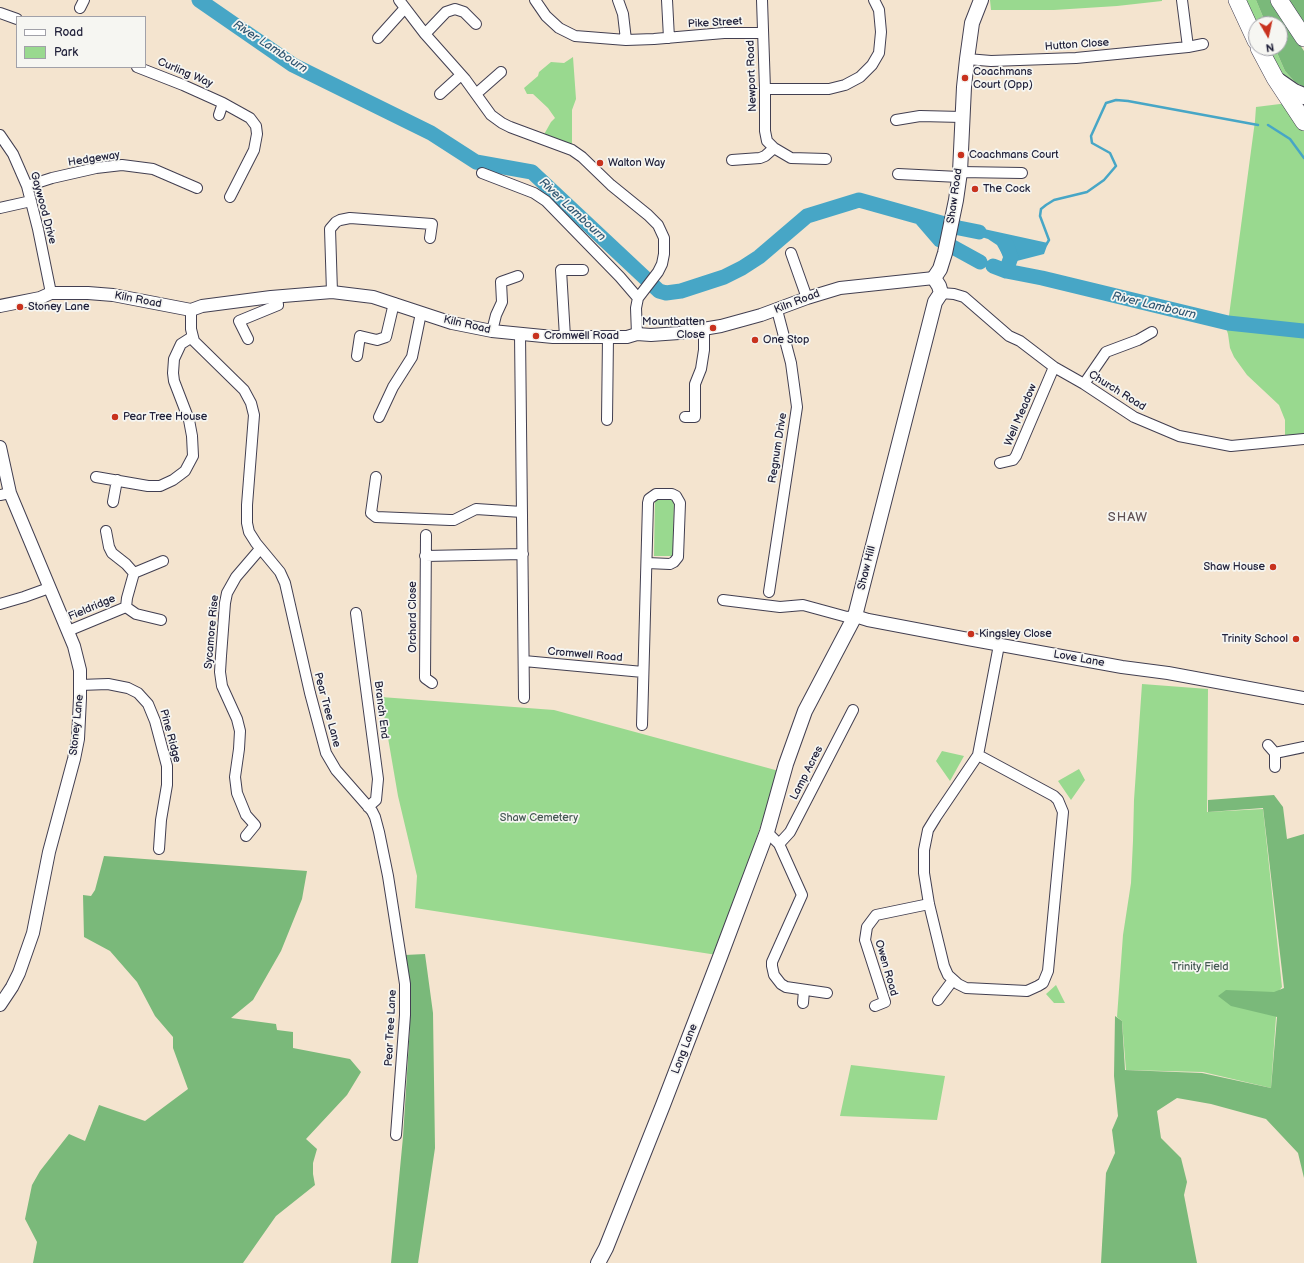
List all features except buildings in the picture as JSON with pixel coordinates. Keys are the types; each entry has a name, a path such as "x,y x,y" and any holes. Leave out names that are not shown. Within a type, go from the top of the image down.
{"highway":[{"path":"1237,0 1248,24"},
{"path":"1279,0 1304,38"},
{"path":"1263,56 1275,78 1304,122"}],"main road":[{"name":"Shaw Road","path":"934,278 940,269 954,215 960,175 962,117 967,59 972,23 981,0"},
{"path":"1275,78 1284,86 1304,96"},
{"path":"934,278 941,293"},
{"name":"Shaw Hill","path":"767,832 786,764 805,711 855,616 936,302 941,293"},
{"name":"Long Lane","path":"598,1263 606,1248 664,1105 767,832"}],"street":[{"path":"535,0 546,16 559,28 575,36 626,40 623,14 618,0"},
{"path":"667,0 669,38"},
{"name":"Newport Road","path":"762,0 766,137 769,144 774,148"},
{"path":"765,89 829,89 845,85 860,77 872,65 879,53 881,32 879,10 874,0"},
{"path":"1182,0 1188,47"},
{"path":"378,38 402,4 425,34 461,74 491,115 502,123 562,145 578,154 611,185 653,220 662,235 665,249 662,264 639,296 636,308 637,334"},
{"path":"425,34 446,12 455,9 464,12 476,24"},
{"path":"0,13 16,19"},
{"name":"Pike Street","path":"626,40 669,38 724,32 762,33"},
{"name":"Hutton Close","path":"967,59 991,61 1076,58 1188,47 1202,44"},
{"name":"Curling Way","path":"140,68 223,103 250,118 256,126 257,134 254,150 239,190 230,198"},
{"path":"476,94 501,72"},
{"path":"440,94 461,74"},
{"path":"219,115 223,103"},
{"path":"896,120 920,116 962,117"},
{"name":"Gaywood Drive","path":"0,135 13,154 27,186 51,293"},
{"path":"732,160 746,164 766,156 774,148 782,154 794,159 826,158"},
{"name":"Hedgeway","path":"27,186 52,178 96,168 122,165 153,170 185,188 198,188"},
{"path":"482,173 534,193 546,201 639,296"},
{"path":"898,174 960,175 1022,173"},
{"path":"0,208 31,201"},
{"path":"332,292 330,229 336,222 350,218 432,224 430,238"},
{"path":"791,253 807,298"},
{"path":"565,337 561,270 583,270"},
{"path":"492,332 496,315 502,302 501,282 518,276"},
{"name":"Kiln Road","path":"0,306 40,298 51,293 88,293 113,295 191,310 202,306 332,292 358,294 394,303 421,313 466,326 492,332 565,337 627,337 637,334 651,336 704,330 735,323 840,288 934,278"},
{"name":"Church Road","path":"941,293 954,294 964,297 1010,336 1020,341 1054,367 1084,384 1134,417 1179,436 1231,446 1304,439"},
{"path":"248,339 239,320 278,305 277,297"},
{"path":"357,356 360,336 377,340 386,337 394,303"},
{"path":"96,477 148,486 160,486 173,480 185,471 191,461 193,456 192,436 189,420 174,381 173,373 174,359 181,344 192,337 190,322 191,310"},
{"name":"Regnum Drive","path":"769,592 797,407 791,363 777,310"},
{"path":"379,417 392,387 412,358 421,313"},
{"path":"685,417 695,417 691,383 701,369 704,350 704,330"},
{"path":"1084,384 1106,352 1138,340 1152,332"},
{"path":"520,334 524,698"},
{"name":"Pear Tree Lane","path":"192,337 197,346 244,390 249,397 253,409 254,427 247,505 247,523 249,532 260,549 274,565 285,583 319,732 326,753 336,770 375,817 388,876 405,984 405,1015 396,1135"},
{"path":"607,420 608,337"},
{"name":"Well Meadow","path":"1000,463 1013,460 1016,456 1054,367"},
{"name":"Stoney Lane","path":"0,448 5,494 68,631 74,646 80,670 78,739 49,852 33,933 19,973 0,1005"},
{"path":"376,477 372,513 376,517 454,520 476,510 522,512"},
{"path":"113,502 117,480"},
{"path":"642,725 648,503 649,499 656,494 672,494 676,496 680,503 678,557 670,564 647,563"},
{"path":"106,531 109,547 112,553 126,564 134,573 163,561"},
{"name":"Orchard Close","path":"425,682 426,535"},
{"name":"Sycamore Rise","path":"246,836 255,825 246,815 237,793 235,777 240,731 237,719 222,686 220,672 227,593 236,577 260,549"},
{"path":"425,556 523,554"},
{"name":"Fieldridge","path":"126,607 134,573"},
{"path":"0,604 49,588"},
{"path":"723,600 780,607 803,605 846,617 855,616"},
{"name":"Fieldridge","path":"126,607 136,614 161,620"},
{"name":"Fieldridge","path":"68,631 126,607"},
{"name":"Branch End","path":"356,613 378,779 376,800 368,807"},
{"name":"Love Lane","path":"855,616 868,620 999,644 1304,698"},
{"path":"978,755 1047,791 1054,796 1060,804 1063,812 1048,971 1043,983 1027,991 966,988 948,975 944,966 929,904 923,863 928,830 978,755 999,644"},
{"name":"Cromwell Road","path":"524,661 643,672"},
{"name":"Pine Ridge","path":"80,685 108,684 128,688 138,693 148,704 155,721 167,766 167,785 161,820 159,849"},
{"name":"Lamp Acres","path":"779,844 790,832 853,710"},
{"path":"1275,767 1271,749 1304,747"},
{"path":"767,832 779,844 802,895 772,962 774,975 781,984 792,989 827,993"},
{"name":"Owen Road","path":"874,1006 885,1002 865,940 866,927 876,915 929,904"},
{"path":"938,1000 953,980"},
{"path":"803,1003 804,990"}],"green space":[{"path":"990,0 1162,1 1117,6 1054,10 991,10"},
{"path":"1245,0 1256,0 1263,16 1252,16"},
{"path":"1256,0 1270,0 1281,16 1263,16"},
{"path":"1286,0 1304,0 1304,25"},
{"path":"1288,27 1304,51 1304,87 1295,82 1285,71 1278,56 1288,56"},
{"path":"1272,56 1278,56 1285,71 1295,82 1304,87 1304,90 1286,79"},
{"path":"573,57 576,99 572,110 572,150 542,138 555,118 548,108 533,94 527,94 524,88 551,62 564,63"},
{"path":"1288,103 1304,127 1304,436 1285,437 1285,420 1279,405 1247,375 1234,357 1230,348 1226,324 1228,323 1256,107"},
{"path":"655,499 674,500 673,556 654,556"},
{"name":"Trinity Field","path":"1142,684 1208,689 1207,812 1263,809 1282,987 1273,998 1276,1017 1271,1088 1203,1072 1126,1070 1122,1021 1117,1017 1123,935 1131,883 1134,800"},
{"name":"Shaw Cemetery","path":"381,697 554,710 779,771 717,955 415,908 417,876 398,796"},
{"path":"942,751 964,756 950,781 936,761"},
{"path":"1079,769 1085,780 1071,800 1058,781"},
{"path":"1274,795 1283,807 1287,839 1304,834 1304,1178 1298,1153 1266,1119 1211,1104 1177,1098 1157,1111 1161,1138 1181,1158 1187,1182 1184,1195 1197,1263 1101,1263 1106,1173 1115,1153 1112,1130 1118,1116 1114,1076 1115,1016 1122,1021 1125,1070 1202,1073 1271,1088 1277,1017 1231,1006 1218,996 1226,990 1274,992 1284,988 1263,808 1208,812 1208,800"},
{"path":"104,856 307,871 302,899 281,951 253,1000 231,1018 276,1024 277,1030 293,1032 293,1048 350,1059 361,1072 347,1095 306,1139 317,1149 313,1163 315,1185 276,1216 243,1263 33,1263 37,1242 25,1219 32,1185 40,1171 69,1134 85,1141 99,1105 145,1121 188,1089 173,1048 173,1037 155,1016 137,982 110,951 84,937 83,895 91,896 95,890"},
{"path":"425,954 433,1013 435,1148 418,1263 391,1263 403,1137 410,1026 405,955"},
{"path":"1056,985 1065,1003 1054,1003 1046,994"},
{"path":"851,1065 945,1076 937,1120 840,1116"}],"water":[{"path":"961,224 1048,243 1044,254 1009,263 1006,261 997,245 988,239 959,230"}],"waterway":[{"name":"River Lambourn","path":"199,0 293,65 431,133 476,162 532,172 659,291 666,293 681,291 724,277 759,257 807,216 859,200 959,228 979,232"},
{"path":"1046,245 1049,240 1040,216 1041,209 1054,200 1087,192 1104,180 1116,166 1110,153 1092,143 1091,136 1106,103 1116,100 1128,101 1258,125"},
{"path":"1268,125 1290,139 1304,158"},
{"name":"River Lambourn","path":"921,218 940,240 980,262"},
{"name":"River Lambourn","path":"1006,244 1011,257 1006,271 1042,278 1228,323 1304,331"},
{"name":"River Lambourn","path":"993,266 1006,271"}],"place":[{"name":"Coachmans Court (Opp)","path":"965,78"},
{"name":"Coachmans Court","path":"961,155"},
{"name":"Walton Way","path":"600,163"},
{"name":"The Cock","path":"975,189"},
{"name":"Stoney Lane","path":"20,307"},
{"name":"Mountbatten Close","path":"713,328"},
{"name":"Cromwell Road","path":"536,336"},
{"name":"One Stop","path":"755,340"},
{"name":"Pear Tree House","path":"115,417"},
{"name":"Shaw House","path":"1273,567"},
{"name":"Kingsley Close","path":"971,634"},
{"name":"Trinity School","path":"1296,639"}],"district":[{"name":"SHAW","path":"1128,518"}]}
